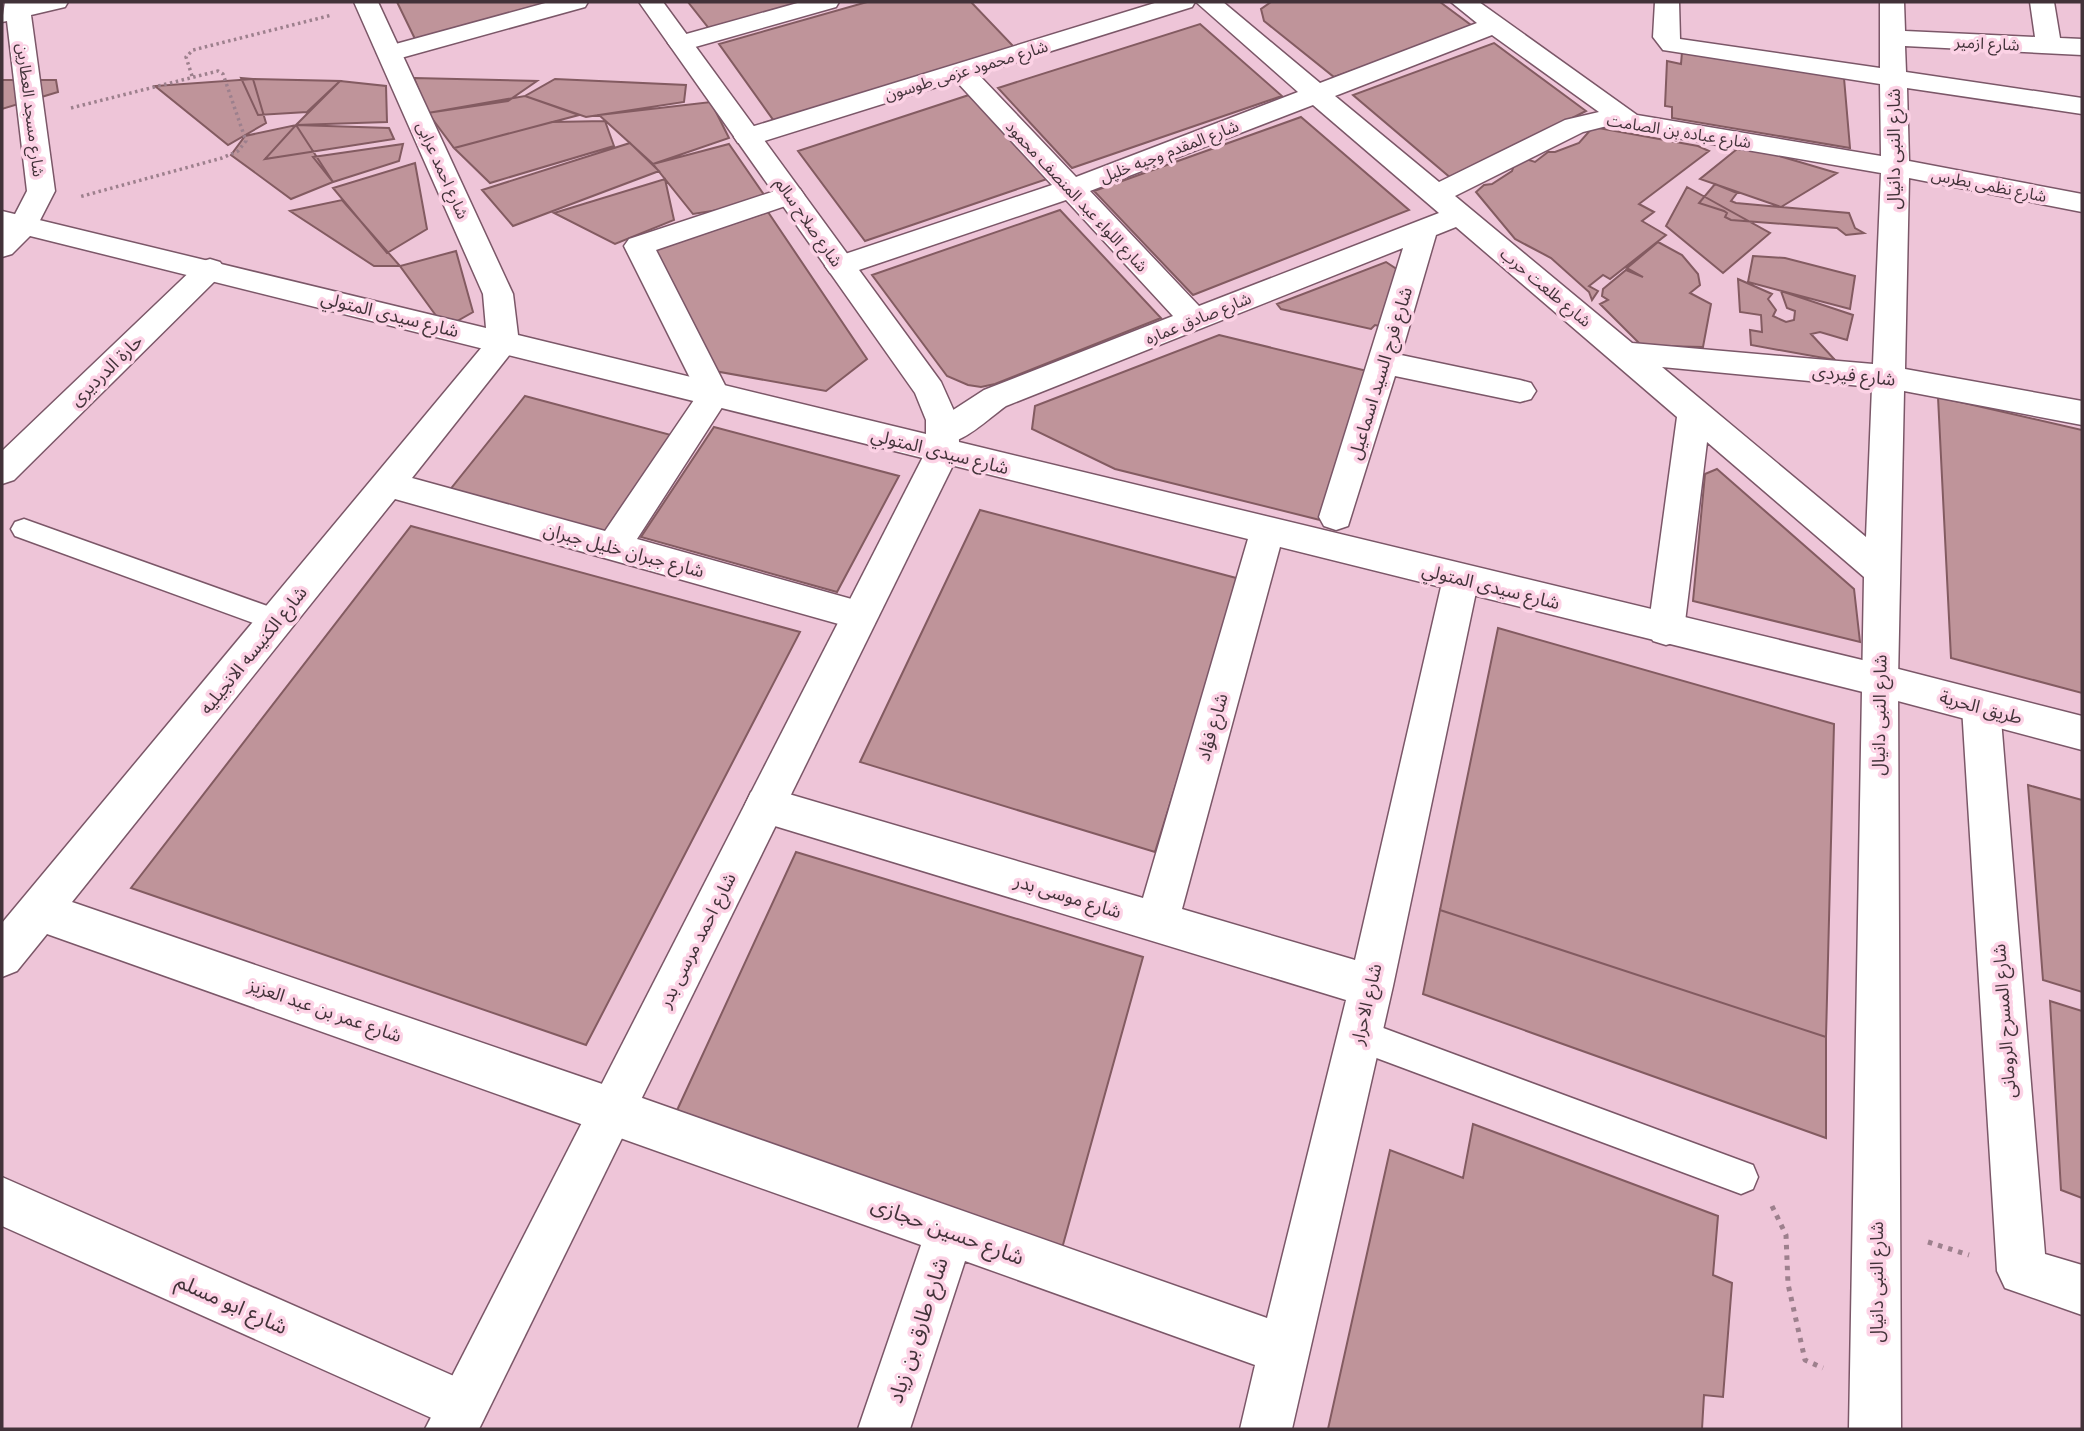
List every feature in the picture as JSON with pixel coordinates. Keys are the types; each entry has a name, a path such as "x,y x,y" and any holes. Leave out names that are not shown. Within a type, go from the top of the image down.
{"street":[{"path":"10,7 56,2"},
{"path":"390,53 576,2"},
{"name":"شارع صلاح سالم","path":"651,2 930,390 942,420 943,442"},
{"path":"681,43 827,2"},
{"name":"شارع محمود عزمى طوسون","path":"748,137 1183,2"},
{"name":"شارع طلعت حرب","path":"1208,2 1883,572"},
{"path":"1463,2 1627,120"},
{"path":"1667,2 1666,37 1672,45 2082,106"},
{"path":"2042,2 2049,46"},
{"name":"شارع احمد عرابى","path":"367,4 498,295 503,343"},
{"name":"شارع مسجد العطارين","path":"10,7 33,118 41,191 20,218"},
{"name":"شارع النبى دانيال","path":"1875,1429 1879,680 1895,167 1889,13"},
{"name":"شارع ازمير","path":"1889,13 2049,46 2082,47"},
{"name":"شارع المقدم وجيه خليل","path":"840,266 1070,189 1495,25"},
{"name":"شارع اللواء عبد المنصف محمود","path":"961,71 1194,320"},
{"name":"شارع عباده بن الصامت","path":"1436,194 1589,120 1627,120 1895,167"},
{"name":"شارع نظمى بطرس","path":"1895,167 2082,203"},
{"path":"613,547 714,395 639,246 789,195"},
{"name":"شارع صادق عماره","path":"943,442 995,398 1460,215"},
{"path":"2,247 20,218"},
{"name":"شارع سيدى المتولي","path":"20,218 210,269 714,395 943,442 1267,532 1879,680"},
{"name":"شارع فرج السيد اسماعيل","path":"1336,517 1424,228"},
{"name":"حارة الدرديرى","path":"2,471 210,269"},
{"name":"شارع الكنيسه الانجيليه","path":"2,957 503,343"},
{"name":"شارع فيردى","path":"1624,353 1889,377 2082,413"},
{"path":"1384,363 1520,391"},
{"path":"1666,629 1694,413"},
{"name":"شارع احمد مرسى بدر","path":"457,1417 765,806 943,442"},
{"name":"شارع جبران خليل جبران","path":"387,484 860,615"},
{"name":"شارع فؤاد","path":"1157,922 1267,532"},
{"name":"شارع الاحرار","path":"1266,1429 1371,986 1461,578"},
{"name":"طريق الحرية","path":"1879,680 2082,733"},
{"name":"شارع المسرح الرومانى","path":"1981,707 2022,1271"},
{"name":"شارع موسى بدر","path":"765,806 1371,986"},
{"name":"شارع عمر بن عبد العزيز","path":"39,911 611,1110"},
{"name":"شارع حسين حجازى","path":"611,1110 1284,1350"},
{"name":"شارع ابو مسلم","path":"2,1201 457,1417"},
{"name":"شارع طارق بن زياد","path":"884,1429 950,1231"},
{"path":"2022,1271 2082,1290"}],"lane":[{"path":"24,528 278,621"},
{"path":"1359,1035 1741,1177"}],"path":[{"path":"192,76 186,57 193,50 367,4"},
{"path":"20,218 222,158 238,151 246,141 223,74 212,71 33,118"},
{"path":"1741,1177 1761,1193 1779,1215 1788,1240 1788,1283 1805,1360 1828,1370"},
{"path":"1877,1226 2022,1271"}],"building":[{"path":"397,2 562,2 416,41"},
{"path":"688,2 809,2 711,31"},
{"path":"867,2 971,2 1014,47 774,121 719,44"},
{"path":"1271,2 1440,2 1475,28 1334,77 1264,21 1261,9"},
{"path":"1200,24 1282,96 1072,168 998,88"},
{"path":"1494,43 1586,111 1452,179 1353,95"},
{"path":"1682,52 1844,78 1850,148 1672,118 1672,107 1665,106 1667,61 1681,64"},
{"path":"241,78 340,81 307,112 258,115"},
{"path":"414,78 537,81 508,101 428,113"},
{"path":"253,79 266,123 228,145 155,86"},
{"path":"555,79 686,85 684,102 586,117 525,96"},
{"path":"2,80 56,80 58,92 2,109"},
{"path":"340,81 386,86 387,122 296,125"},
{"path":"972,94 1047,179 865,241 798,151"},
{"path":"525,96 579,115 454,148 428,113"},
{"path":"711,102 729,138 653,164 599,115"},
{"path":"1301,117 1409,210 1193,295 1094,191"},
{"path":"605,121 614,146 490,183 454,148 552,122"},
{"path":"296,125 389,128 394,139 265,159"},
{"path":"296,125 333,182 291,199 231,155 245,136"},
{"path":"1593,127 1698,146 1709,151 1639,204 1654,212 1642,221 1666,235 1610,279 1603,275 1589,286 1598,291 1592,300 1589,292 1551,258 1515,239 1476,192 1512,171 1514,165 1526,159 1535,162 1548,152 1579,143"},
{"path":"630,143 659,171 513,226 482,190"},
{"path":"403,144 399,161 333,182 313,157"},
{"path":"729,144 769,202 693,214 653,164"},
{"path":"1742,145 1837,173 1781,207 1700,179"},
{"path":"415,163 427,229 387,253 333,188"},
{"path":"665,179 674,220 615,244 554,213"},
{"path":"1715,184 1737,193 1731,201 1736,203 1849,213 1855,228 1864,233 1846,235 1837,228 1731,220 1725,217 1727,213 1724,211 1699,203"},
{"path":"1687,187 1770,233 1723,273 1666,226"},
{"path":"342,200 400,266 374,266 290,211"},
{"path":"1060,210 1161,318 995,384 981,387 968,385 947,376 872,275"},
{"path":"768,212 867,359 826,391 709,370 645,253"},
{"path":"1658,242 1682,255 1698,274 1700,285 1690,293 1711,304 1703,347 1658,346 1651,355 1600,304 1608,300 1602,296 1603,289 1626,270 1643,277 1627,268"},
{"path":"456,251 473,312 445,328 400,266"},
{"path":"1753,256 1785,258 1855,276 1850,309 1748,282"},
{"path":"1386,262 1398,270 1379,326 1375,325 1371,329 1281,309 1277,304"},
{"path":"1738,279 1772,294 1768,299 1776,310 1773,316 1786,322 1794,320 1795,311 1787,308 1781,291 1853,315 1847,340 1820,332 1811,334 1835,360 1751,345 1750,330 1762,332 1761,315 1740,312"},
{"path":"1219,335 1367,371 1324,521 1115,469 1032,429 1035,406"},
{"path":"525,396 671,435 602,535 449,491"},
{"path":"1938,397 2082,430 2082,693 1951,658"},
{"path":"714,427 899,476 837,592 641,537"},
{"path":"1717,469 1854,589 1860,642 1693,601 1705,474"},
{"path":"980,510 1240,579 1155,852 860,762"},
{"path":"411,526 800,632 586,1045 131,888"},
{"path":"1498,628 1834,724 1826,1037 1440,910"},
{"path":"2028,785 2082,800 2082,992 2043,980"},
{"path":"796,852 1143,957 1061,1252 673,1119"},
{"path":"1440,910 1826,1037 1826,1138 1423,994"},
{"path":"2050,1001 2082,1011 2082,1198 2061,1190"},
{"path":"1473,1124 1718,1216 1713,1275 1732,1283 1723,1397 1704,1395 1702,1429 1328,1429 1390,1150 1463,1178"}]}
